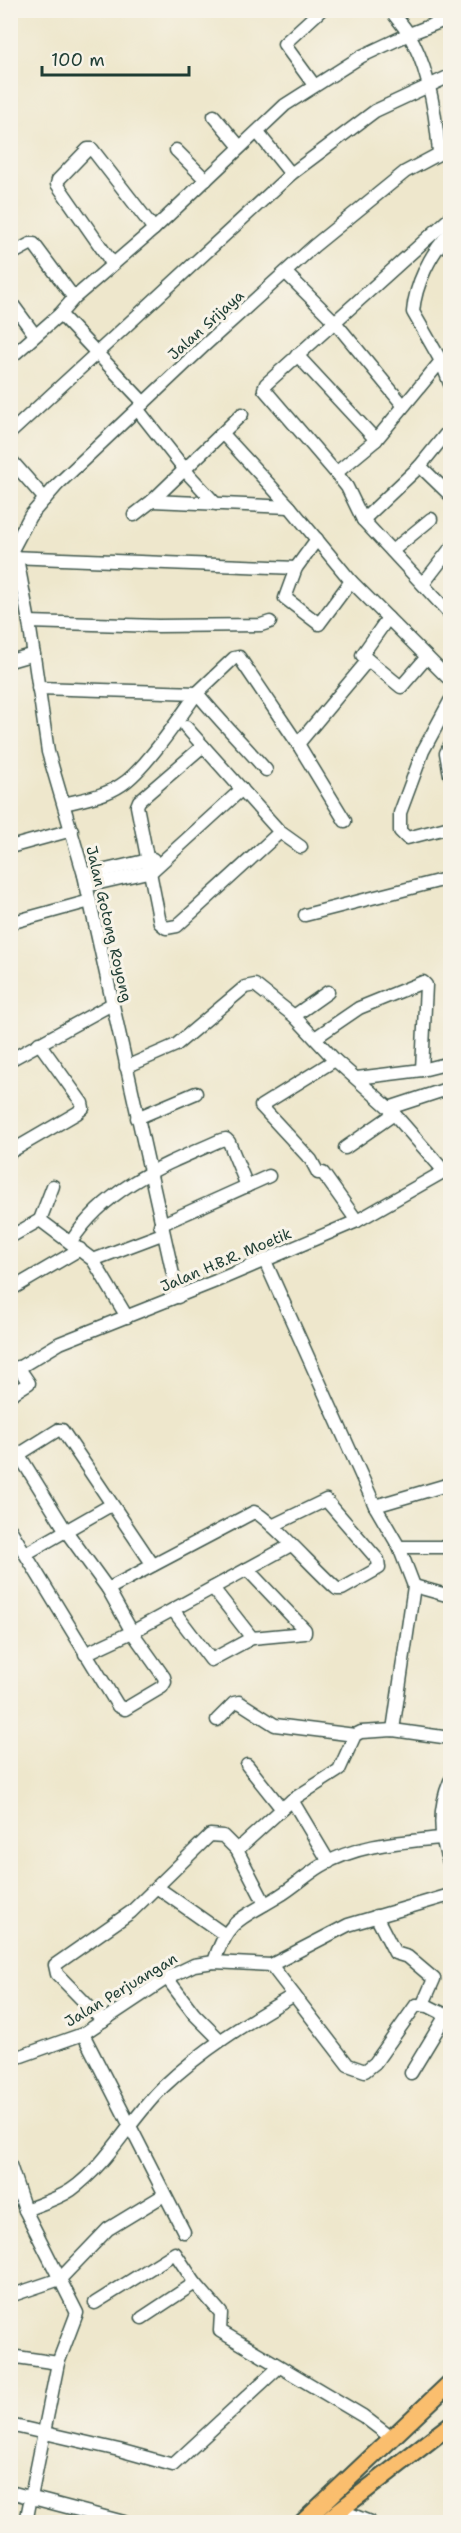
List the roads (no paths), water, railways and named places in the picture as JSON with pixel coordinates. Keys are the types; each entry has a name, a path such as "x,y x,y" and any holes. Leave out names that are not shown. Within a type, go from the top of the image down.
{"highway":[{"path":"303,2523 425,2409 449,2390"},
{"path":"326,2523 450,2426 425,2409"}],"street":[{"path":"314,85 284,44 321,10"},
{"path":"390,10 409,34 429,84 445,150"},
{"path":"10,358 60,314 112,263 154,229 285,105 362,56 450,18"},
{"path":"10,433 291,174 375,111 450,76"},
{"path":"214,116 240,147"},
{"path":"258,133 291,174"},
{"path":"112,263 57,184 58,180 88,149 92,149 154,229"},
{"path":"176,150 206,180"},
{"name":"Jalan Srijaya","path":"13,556 30,516 57,485 141,406 314,246 405,171 445,150"},
{"path":"450,218 266,384 265,392 347,487 363,520 450,614"},
{"path":"450,233 438,246 420,285 413,312 441,361 450,384"},
{"path":"428,236 438,246"},
{"path":"10,255 34,244 74,298"},
{"path":"286,273 334,321 403,405"},
{"path":"10,302 35,335"},
{"path":"60,314 141,406 185,468 216,504"},
{"path":"297,355 376,440"},
{"path":"336,473 376,440 441,361"},
{"path":"134,514 152,501 242,414"},
{"path":"363,520 420,466 450,429"},
{"path":"223,434 290,507 351,581 447,677"},
{"path":"10,459 45,499"},
{"path":"420,466 450,495"},
{"path":"152,501 290,507"},
{"path":"392,551 431,519"},
{"path":"317,539 296,568 285,598 319,624 351,581"},
{"path":"423,584 450,549"},
{"path":"13,556 296,568"},
{"name":"Jalan Gotong Royong","path":"13,556 30,622 48,752 85,880 178,1297"},
{"path":"388,618 362,655 401,687 427,657"},
{"path":"30,622 169,626 261,625 270,622"},
{"path":"10,661 34,654"},
{"path":"64,804 108,792 129,780 169,732 197,693 234,658 242,658 345,821"},
{"path":"298,744 368,660"},
{"path":"38,688 197,693"},
{"path":"197,693 217,719 233,733 266,770"},
{"path":"450,701 423,751 400,813 400,831 407,838 450,827"},
{"path":"186,727 280,832 301,847"},
{"path":"450,745 446,753 450,775"},
{"path":"202,746 138,803 160,923 166,928 172,928 280,832"},
{"path":"85,880 150,866 172,854 242,789"},
{"path":"10,847 72,830"},
{"path":"305,915 450,878"},
{"path":"10,923 90,901"},
{"path":"315,1038 360,1008 423,982 426,985 422,1070"},
{"path":"126,1067 176,1045 250,984 255,985 294,1016 335,1060 391,1111 447,1170"},
{"path":"294,1016 328,992"},
{"path":"10,1060 112,1004"},
{"path":"10,1152 82,1108 82,1103 39,1043"},
{"path":"335,1060 261,1106 311,1160 318,1173 323,1173 357,1221"},
{"path":"357,1078 422,1070 450,1063"},
{"path":"345,1148 391,1111 450,1088"},
{"path":"137,1118 196,1093"},
{"path":"10,1290 75,1246 109,1199 149,1172 226,1139 247,1186"},
{"name":"Jalan H.B.R. Moetik","path":"14,1370 60,1343 178,1297 357,1221 447,1170"},
{"path":"93,1260 269,1176"},
{"path":"10,1237 40,1220 53,1186"},
{"path":"40,1220 93,1260 127,1317"},
{"path":"265,1260 375,1506 399,1547 414,1586 393,1730"},
{"path":"10,1395 29,1383 14,1370"},
{"path":"10,1529 27,1553 118,1706 125,1709 162,1687 165,1682 108,1590 14,1457 61,1430 153,1565"},
{"path":"375,1506 450,1484"},
{"path":"108,1590 213,1536 253,1512 259,1514 337,1589 342,1589 379,1568 378,1560 326,1500 272,1526"},
{"path":"27,1553 111,1505"},
{"path":"85,1654 132,1632 291,1545"},
{"path":"399,1547 450,1548"},
{"path":"173,1610 209,1660 214,1660 252,1638 304,1634 306,1631 248,1569"},
{"path":"414,1586 450,1596"},
{"path":"213,1588 252,1638"},
{"path":"217,1720 231,1705 239,1702 275,1725 355,1735 370,1730 393,1730 450,1738"},
{"path":"237,1850 287,1805 339,1770 355,1735"},
{"path":"247,1765 287,1805 329,1862"},
{"path":"450,1781 443,1803 441,1838 450,1865"},
{"path":"103,2021 57,1974 55,1965 120,1921 158,1888 210,1836 223,1836 237,1850 266,1904"},
{"path":"214,1962 225,1935 238,1919 266,1904 329,1862 352,1852 375,1846 441,1838"},
{"path":"158,1888 225,1935"},
{"path":"411,2073 448,2016 423,2004 413,2007 375,2063 369,2069 362,2071 348,2065 271,1965 348,1925 450,1894"},
{"path":"376,1916 394,1953 408,1957 434,1979 423,2004"},
{"name":"Jalan Perjuangan","path":"10,2060 83,2034 167,1978 194,1965 214,1962 271,1965"},
{"path":"167,1978 194,2013 219,2039"},
{"path":"25,2210 65,2194 76,2186 117,2144 137,2114 165,2085 219,2039 294,1995"},
{"path":"83,2034 184,2232"},
{"path":"11,2170 25,2210 77,2313 58,2363 26,2523"},
{"path":"10,2296 60,2279 108,2229 164,2195"},
{"path":"95,2303 175,2253 195,2283 221,2313 220,2331 363,2416 393,2439"},
{"path":"142,2318 195,2283"},
{"path":"11,2355 58,2363"},
{"path":"10,2425 173,2465 279,2367"},
{"path":"10,2492 124,2523"},
{"path":"340,2510 370,2523"}]}
